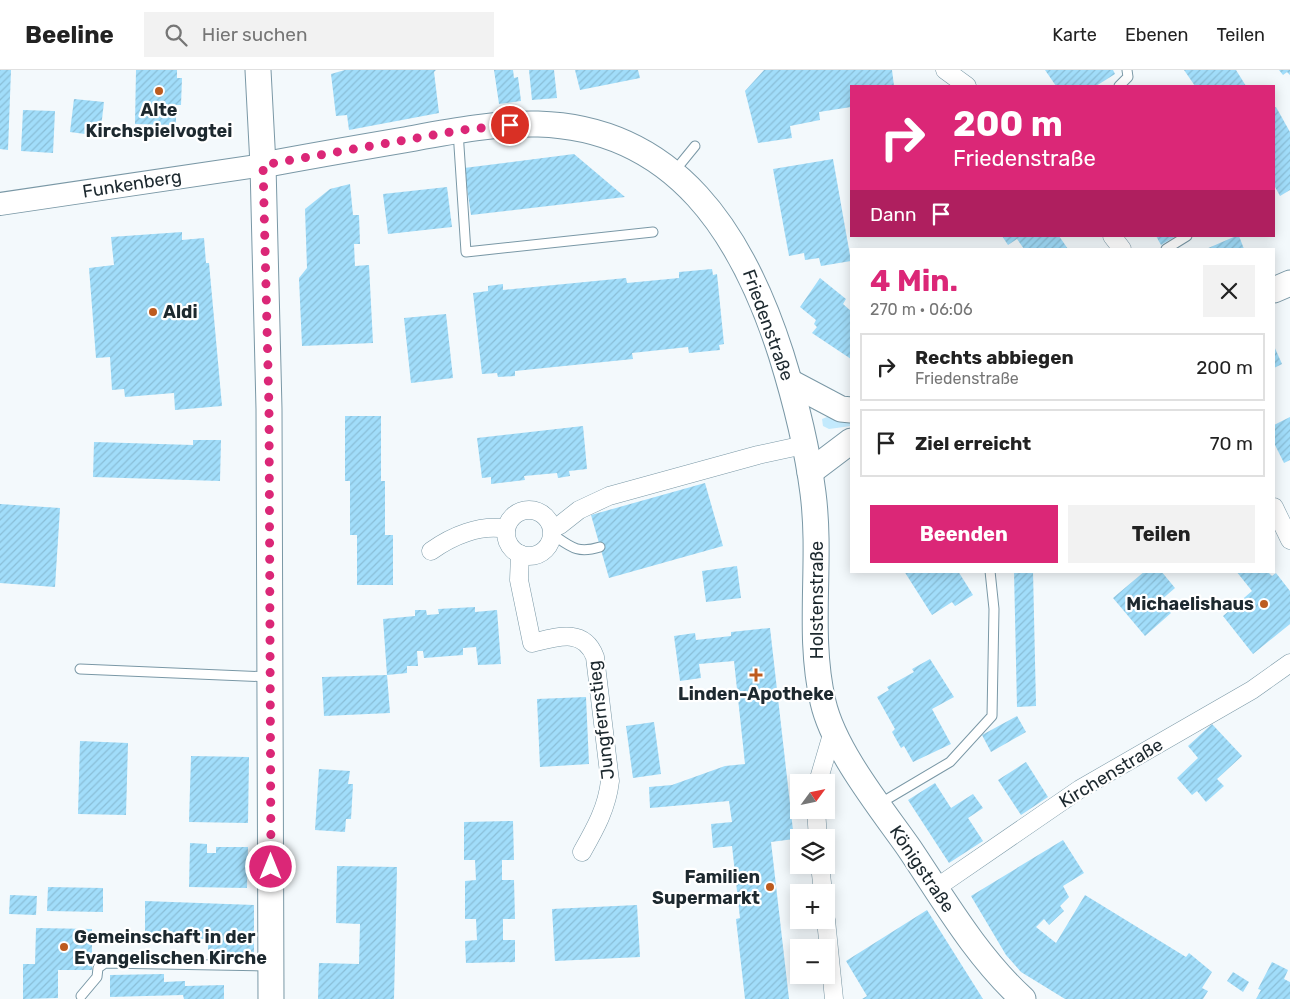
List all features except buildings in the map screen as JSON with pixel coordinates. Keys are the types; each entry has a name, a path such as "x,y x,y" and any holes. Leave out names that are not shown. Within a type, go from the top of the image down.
{"main road":[{"path":"258,70 263,165 269,409 272,999"},
{"name":"Friedenstraße","path":"263,165 458,131 530,125 568,127 624,142 649,155 673,173 714,215 749,269 763,302 790,382 804,445"},
{"path":"1275,290 1290,283"},
{"path":"790,382 841,409 850,410"},
{"path":"810,472 850,442"},
{"name":"Holstenstraße","path":"804,445 810,472 816,528 815,648 823,705 832,731"},
{"name":"Königstraße","path":"832,731 878,804 980,954 1022,999"}],"street":[{"path":"945,70 966,85"},
{"name":"Funkenberg","path":"0,204 263,165"},
{"path":"1113,237 1121,248"},
{"path":"552,531 579,510 608,496 758,455 804,445"},
{"path":"1275,509 1290,540"},
{"path":"528,510 545,515 552,531 550,542 542,552 528,556 520,554 510,546 506,529 515,514 528,510"},
{"path":"432,551 445,542 472,531 490,528 506,529"},
{"name":"Jungfernstieg","path":"520,554 519,580 532,643 562,636 575,636 587,643 595,657 610,781 604,810 582,852"},
{"name":"Kirchenstraße","path":"936,888 1080,789 1252,690 1290,663"},
{"path":"820,774 832,731"},
{"path":"827,929 834,999"}],"lane":[{"path":"1120,85 1128,77 1127,70"},
{"path":"458,131 466,252 653,232"},
{"path":"673,173 695,146"},
{"path":"1168,248 1185,237"},
{"path":"552,531 575,549 583,551 600,547"},
{"path":"878,804 950,762 992,716 994,608 990,573"},
{"path":"80,669 270,677"},
{"path":"81,996 97,977 98,968 105,963 271,966"}],"shaded area":[{"path":"827,417 850,419 850,426 829,429 823,426 822,419"}],"place":[{"name":"Alte Kirchspielvogtei","path":"159,91"},
{"name":"Aldi","path":"153,312"},
{"name":"Michaelishaus","path":"1264,604"},
{"name":"Linden-Apotheke","path":"756,675"},
{"name":"Familien Supermarkt","path":"770,887"},
{"name":"Gemeinschaft in der Evangelischen Kirche","path":"64,947"}],"route":[{"path":"271,867 269,409 263,165 462,130 510,125"}]}
